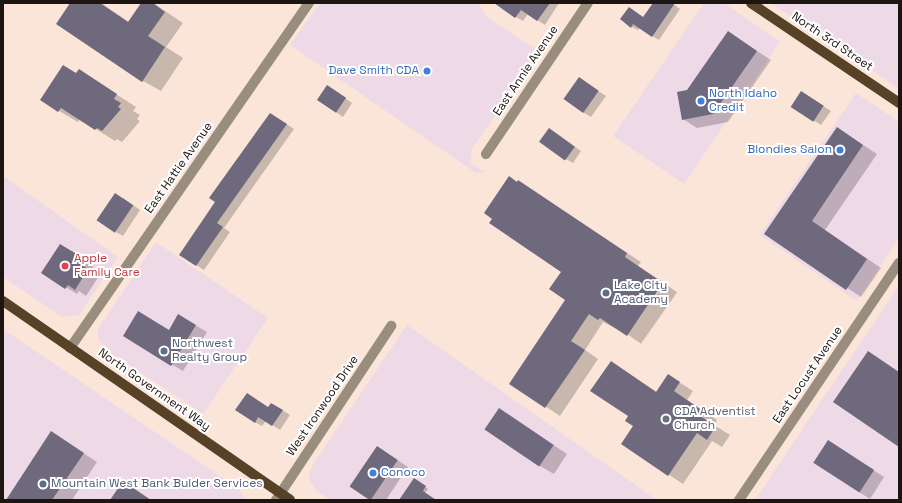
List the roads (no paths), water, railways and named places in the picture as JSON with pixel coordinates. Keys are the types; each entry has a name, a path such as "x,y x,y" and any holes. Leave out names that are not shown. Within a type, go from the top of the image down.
{"main road":[{"name":"North 3rd Street","path":"751,3 899,103"},
{"name":"North Government Way","path":"3,302 70,348 278,497 290,500"}],"street":[{"name":"East Hattie Avenue","path":"70,348 309,3"},
{"name":"East Annie Avenue","path":"486,154 588,3"},
{"name":"East Locust Avenue","path":"739,500 899,264"},
{"name":"West Ironwood Drive","path":"278,497 391,326"}],"place":[{"name":"Dave Smith CDA","path":"427,71"},
{"name":"North Idaho Credit","path":"701,101"},
{"name":"Blondies Salon","path":"840,150"},
{"name":"Apple Family Care","path":"65,266"},
{"name":"Lake City Academy","path":"606,293"},
{"name":"Northwest Realty Group","path":"164,351"},
{"name":"CDA Adventist Church","path":"666,419"},
{"name":"Conoco","path":"373,473"},
{"name":"Mountain West Bank Bulder Services","path":"43,484"}]}
